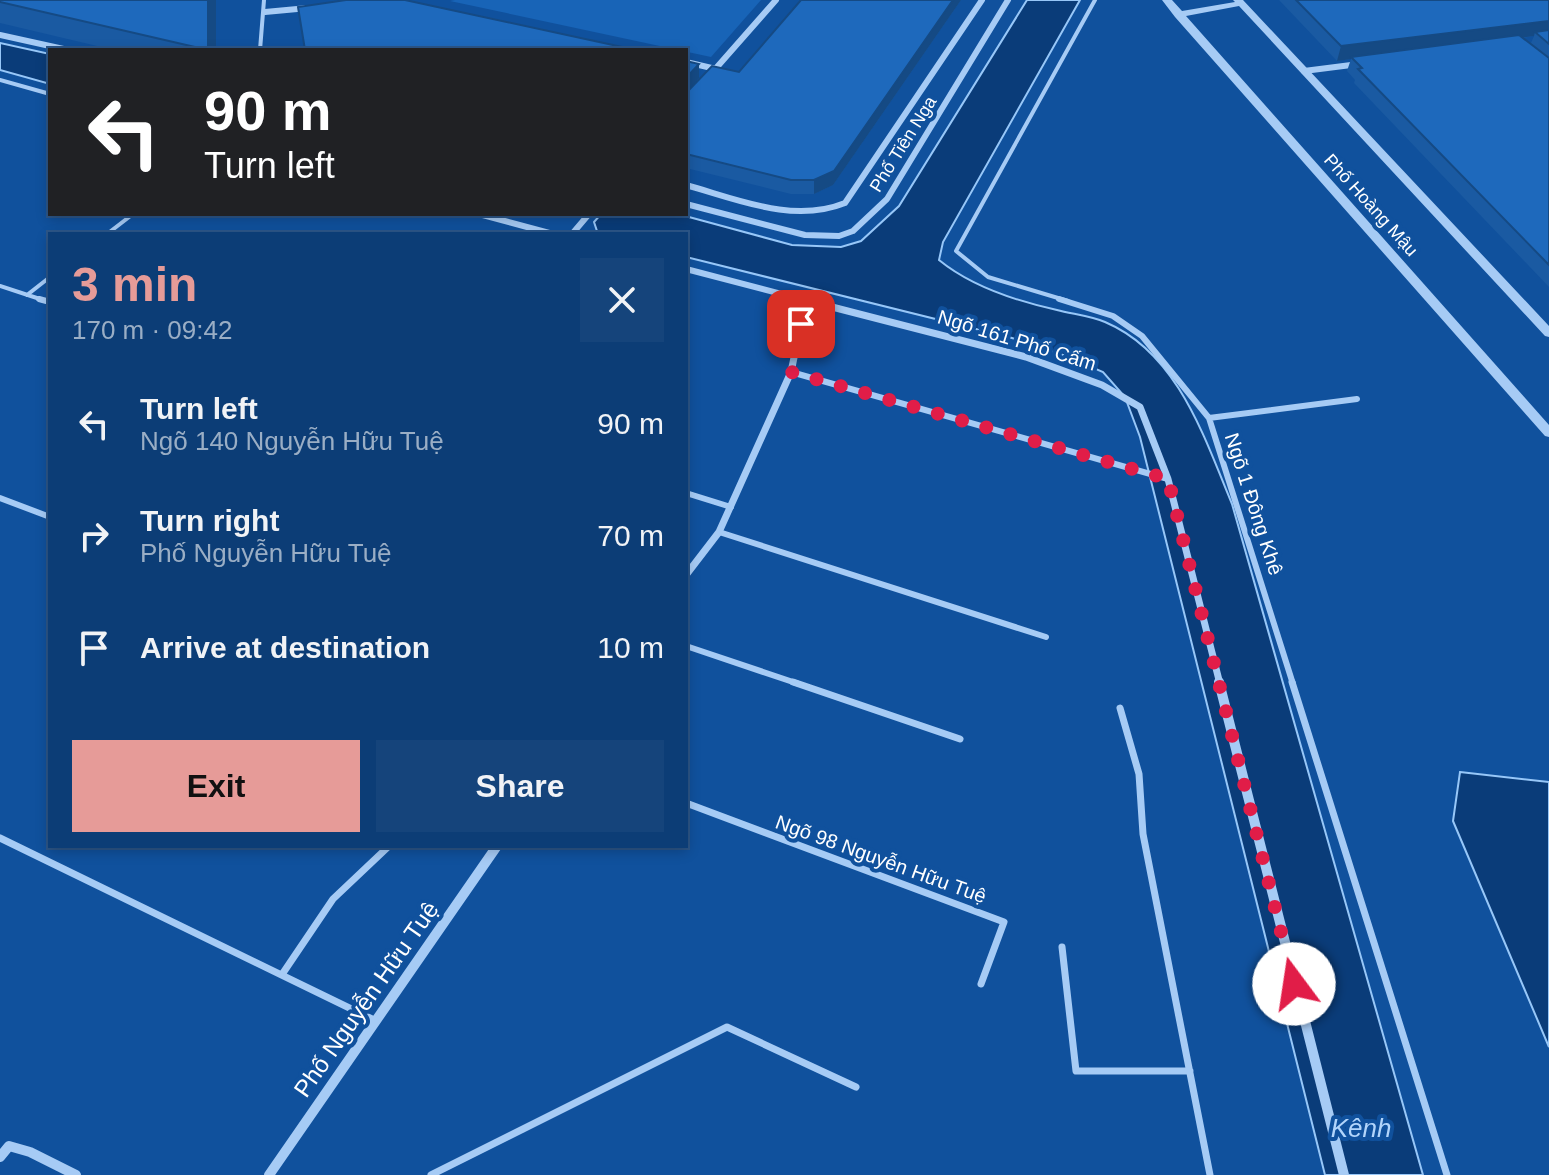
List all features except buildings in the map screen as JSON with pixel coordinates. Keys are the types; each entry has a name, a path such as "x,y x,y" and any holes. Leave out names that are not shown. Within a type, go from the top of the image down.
{"street":[{"path":"706,80 776,0"},
{"name":"Phố Tiên Nga","path":"688,186 793,212 824,212 845,203 982,0"},
{"name":"Phố Tiên Nga","path":"688,205 812,236 840,236 861,227 887,199 1008,0"},
{"name":"Phố Hoàng Mậu","path":"1167,0 1549,433"},
{"path":"1178,15 1240,2 1549,333"},
{"path":"265,12 310,7"},
{"path":"0,35 59,48"},
{"path":"688,62 716,69"},
{"path":"1304,71 1365,63"},
{"path":"486,216 546,232"},
{"path":"574,232 587,216"},
{"name":"Ngõ 161 Phố Cấm","path":"688,270 1026,357 1102,385 1140,407 1168,479 1344,1175"},
{"path":"688,572 719,532 791,372 806,300"},
{"name":"Phố Nguyễn Hữu Tuệ","path":"269,1175 496,848"},
{"path":"0,1157 9,1146 30,1152 76,1175"}],"lane":[{"path":"260,48 264,0"},
{"name":"Ngõ 1 Đông Khê","path":"1095,0 956,251 967,266 994,280 1113,316 1163,354 1209,418 1447,1175"},
{"path":"0,80 48,93"},
{"path":"110,232 130,216"},
{"path":"27,295 48,279"},
{"path":"0,286 48,301"},
{"path":"791,372 1168,479"},
{"path":"1209,418 1357,399"},
{"path":"688,494 731,507"},
{"path":"0,498 48,516"},
{"path":"719,532 1046,637"},
{"path":"688,647 960,739"},
{"path":"1120,708 1139,774 1143,834 1210,1175"},
{"name":"Ngõ 98 Nguyễn Hữu Tuệ","path":"688,804 1004,922 981,984"},
{"path":"0,838 283,973 374,1020"},
{"path":"283,973 333,899 387,848"},
{"path":"1062,947 1076,1071 1190,1071"},
{"path":"431,1175 727,1027 856,1087"}],"shaded area":[{"path":"761,0 711,57 688,52 688,48 669,48 450,1"}],"water":[{"name":"Kênh","path":"1027,0 1080,0 943,242 939,260 995,292 1100,320 1130,336 1152,354 1170,376 1199,425 1232,504 1423,1175 1325,1175 1140,437 1125,397 1103,372 1012,338 688,257 688,232 597,231 594,222 599,216 685,216 792,245 841,247 861,241 899,206"},
{"path":"0,43 48,54 48,83 0,70"},
{"path":"1460,772 1549,782 1549,1047 1453,821"}],"route":[{"path":"801,324 791,372 1168,479 1294,984"}]}
